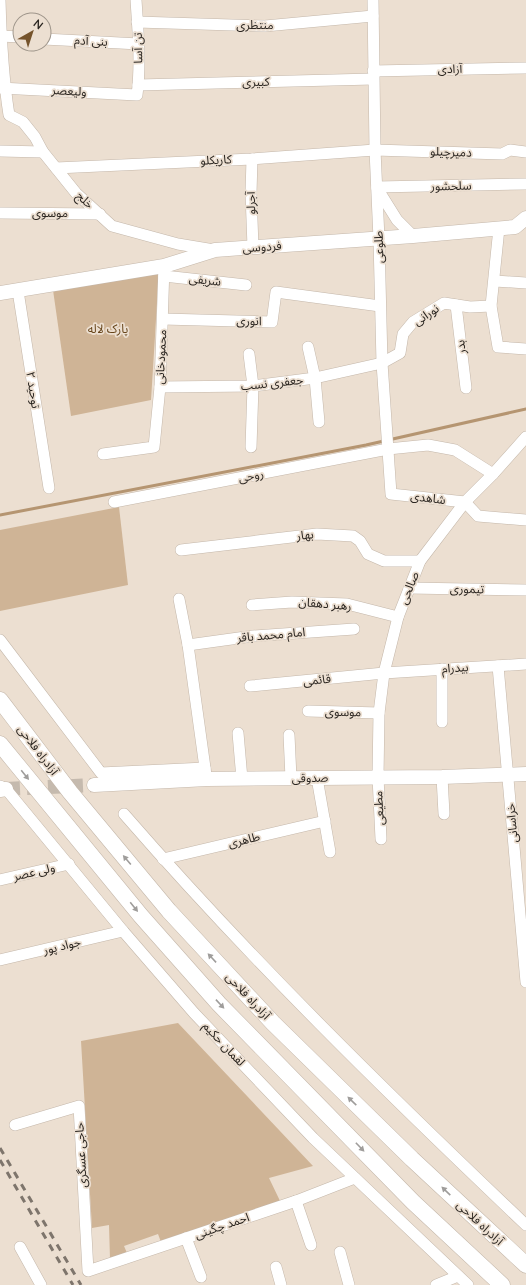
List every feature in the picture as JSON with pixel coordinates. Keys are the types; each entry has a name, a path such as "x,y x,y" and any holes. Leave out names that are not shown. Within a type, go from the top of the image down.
{"highway":[{"name":"آزادراه فلاحی","path":"0,700 70,792 169,911 273,1023 412,1159 526,1265"},
{"name":"آزادراه فلاحی","path":"0,744 141,916 220,1004 413,1202 502,1285"}],"main road":[{"name":"فردوسی","path":"0,293 164,271 215,250 515,227 526,218"},
{"name":"صدوقی","path":"94,785 206,774 242,779 442,777 526,774"}],"street":[{"path":"0,0 2,88"},
{"name":"تن آسا","path":"136,0 139,44 138,90"},
{"name":"طلوعی","path":"373,0 373,75 382,363 391,494"},
{"name":"منتظری","path":"137,22 265,26 373,16"},
{"path":"0,36 12,37"},
{"name":"بنی آدم","path":"52,39 139,44"},
{"name":"آزادی","path":"373,75 526,68"},
{"name":"کبیری","path":"138,90 373,75"},
{"name":"ولیعصر","path":"2,88 138,90"},
{"name":"خلج","path":"2,88 9,115 23,122 35,137 43,152 76,193 112,226 178,244 215,250"},
{"name":"دمیرچیلو","path":"375,150 502,154 510,150 526,152"},
{"name":"کاریکلو","path":"56,168 252,159 375,150"},
{"path":"0,151 43,152"},
{"name":"آجرلو","path":"252,159 251,193 253,247"},
{"name":"سلحشور","path":"376,187 526,184"},
{"path":"376,187 397,220 413,236"},
{"name":"موسوی","path":"0,213 100,214"},
{"path":"499,228 492,306 498,347 526,349"},
{"name":"شریفی","path":"164,271 246,285"},
{"name":"محمودخانی","path":"103,454 154,447 160,387 164,271"},
{"path":"495,281 526,283"},
{"name":"توحید ۲","path":"18,291 48,488"},
{"name":"انوری","path":"163,319 272,322 276,292 380,306"},
{"name":"نورانی","path":"382,363 400,353 402,334 413,322 444,303 470,307 492,306"},
{"name":"بدر","path":"456,305 466,388"},
{"path":"308,347 315,378 320,422"},
{"path":"249,354 253,386 251,447"},
{"name":"جعفری نسب","path":"160,387 188,388 253,386 315,378 382,363"},
{"name":"صالحی","path":"378,777 379,713 384,673 398,617 420,561 465,502 493,474 526,437"},
{"name":"روحی","path":"114,502 388,449 428,445 455,450 493,474"},
{"name":"شاهدی","path":"391,494 465,502"},
{"path":"465,502 478,516 526,520"},
{"name":"بهار","path":"181,550 317,534 353,536 360,541 368,554 384,561 420,561"},
{"name":"تیموری","path":"409,588 526,590"},
{"path":"0,640 102,773 206,774 188,645 179,599"},
{"name":"رهبر دهقان","path":"252,606 292,602 347,604 398,617"},
{"name":"امام محمد باقر","path":"188,645 253,636 354,629"},
{"name":"بیدرام","path":"384,673 526,664"},
{"name":"خراسانی","path":"498,666 526,982"},
{"path":"442,669 442,722"},
{"name":"قائمی","path":"250,686 384,673"},
{"name":"موسوی","path":"308,711 379,713"},
{"path":"238,733 242,779"},
{"path":"289,735 291,778"},
{"name":"مطیعی","path":"378,777 381,839"},
{"path":"442,777 444,814"},
{"path":"317,778 330,852"},
{"name":"لقمان حکیم","path":"2,788 68,864 123,932 194,1013 313,1138 468,1285"},
{"path":"124,814 163,858 284,987 405,1110 526,1225"},
{"name":"طاهری","path":"163,858 325,821"},
{"name":"ولی عصر","path":"0,880 68,864"},
{"name":"جواد پور","path":"0,960 123,932"},
{"name":"حاجی عسگری","path":"15,1125 79,1106 88,1271"},
{"name":"احمد چگینی","path":"88,1271 296,1201 355,1178"},
{"path":"296,1201 310,1244"},
{"path":"186,1238 200,1277"},
{"path":"20,1247 41,1285"},
{"path":"340,1252 349,1285"},
{"path":"276,1267 281,1285"},
{"path":"436,1285 458,1276"}],"green space":[{"name":"پارک لاله","path":"159,271 151,400 71,416 53,290"},
{"path":"119,507 128,585 0,611 0,530"},
{"path":"178,1023 313,1166 269,1178 281,1203 161,1242 158,1234 124,1246 127,1253 110,1259 109,1225 92,1228 81,1041"}],"waterway":[{"path":"0,515 366,445 526,409"}],"tunnel":[{"path":"6,789 94,785"}],"railway":[{"path":"0,1148 81,1285"},
{"path":"0,1160 73,1285"}]}
